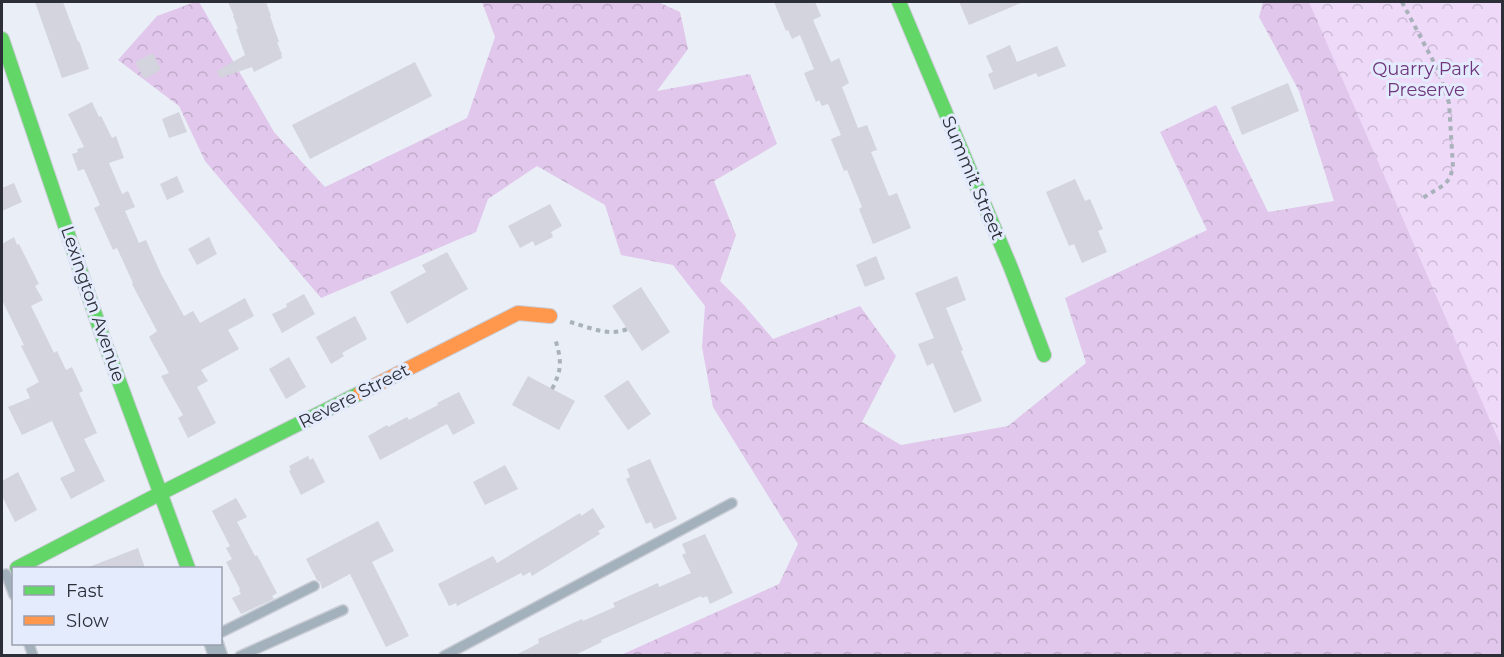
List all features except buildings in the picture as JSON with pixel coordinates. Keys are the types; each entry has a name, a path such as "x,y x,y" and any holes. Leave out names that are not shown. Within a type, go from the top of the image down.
{"street":[{"name":"Summit Street","path":"899,2 1011,268 1044,355"},
{"name":"Lexington Avenue","path":"2,39 102,335 188,567"},
{"name":"Revere Street","path":"20,567 161,493 519,313 550,316"}],"lane":[{"path":"444,656 732,503"},
{"path":"222,632 314,586"},
{"path":"240,656 343,610"}],"path":[{"path":"1402,2 1438,70 1449,103 1453,168 1450,178 1444,185 1421,199"},
{"path":"550,316 603,331 620,332 627,329"},
{"path":"550,316 561,358 560,370 552,388"}],"green space":[{"path":"199,2 274,132 325,187 467,118 495,37 482,2 658,2 680,12 688,49 657,91 750,74 777,144 714,181 736,235 720,281 773,339 860,306 896,356 862,422 901,445 1008,426 1086,363 1065,298 1207,230 1160,132 1216,105 1268,212 1334,201 1299,91 1259,17 1263,2 1502,2 1502,655 621,655 779,584 798,544 713,407 702,347 705,306 673,265 621,255 605,205 537,166 488,199 476,232 321,298 205,161 179,106 118,60 157,16"},
{"name":"Quarry Park Preserve","path":"1309,2 1502,2 1502,448"}],"traffic: fast":[{"path":"899,2 1011,268 1044,355"},
{"path":"2,39 102,335 188,567"},
{"path":"19,567 360,393"}],"traffic: slow":[{"path":"360,393 518,313 550,316"}]}
